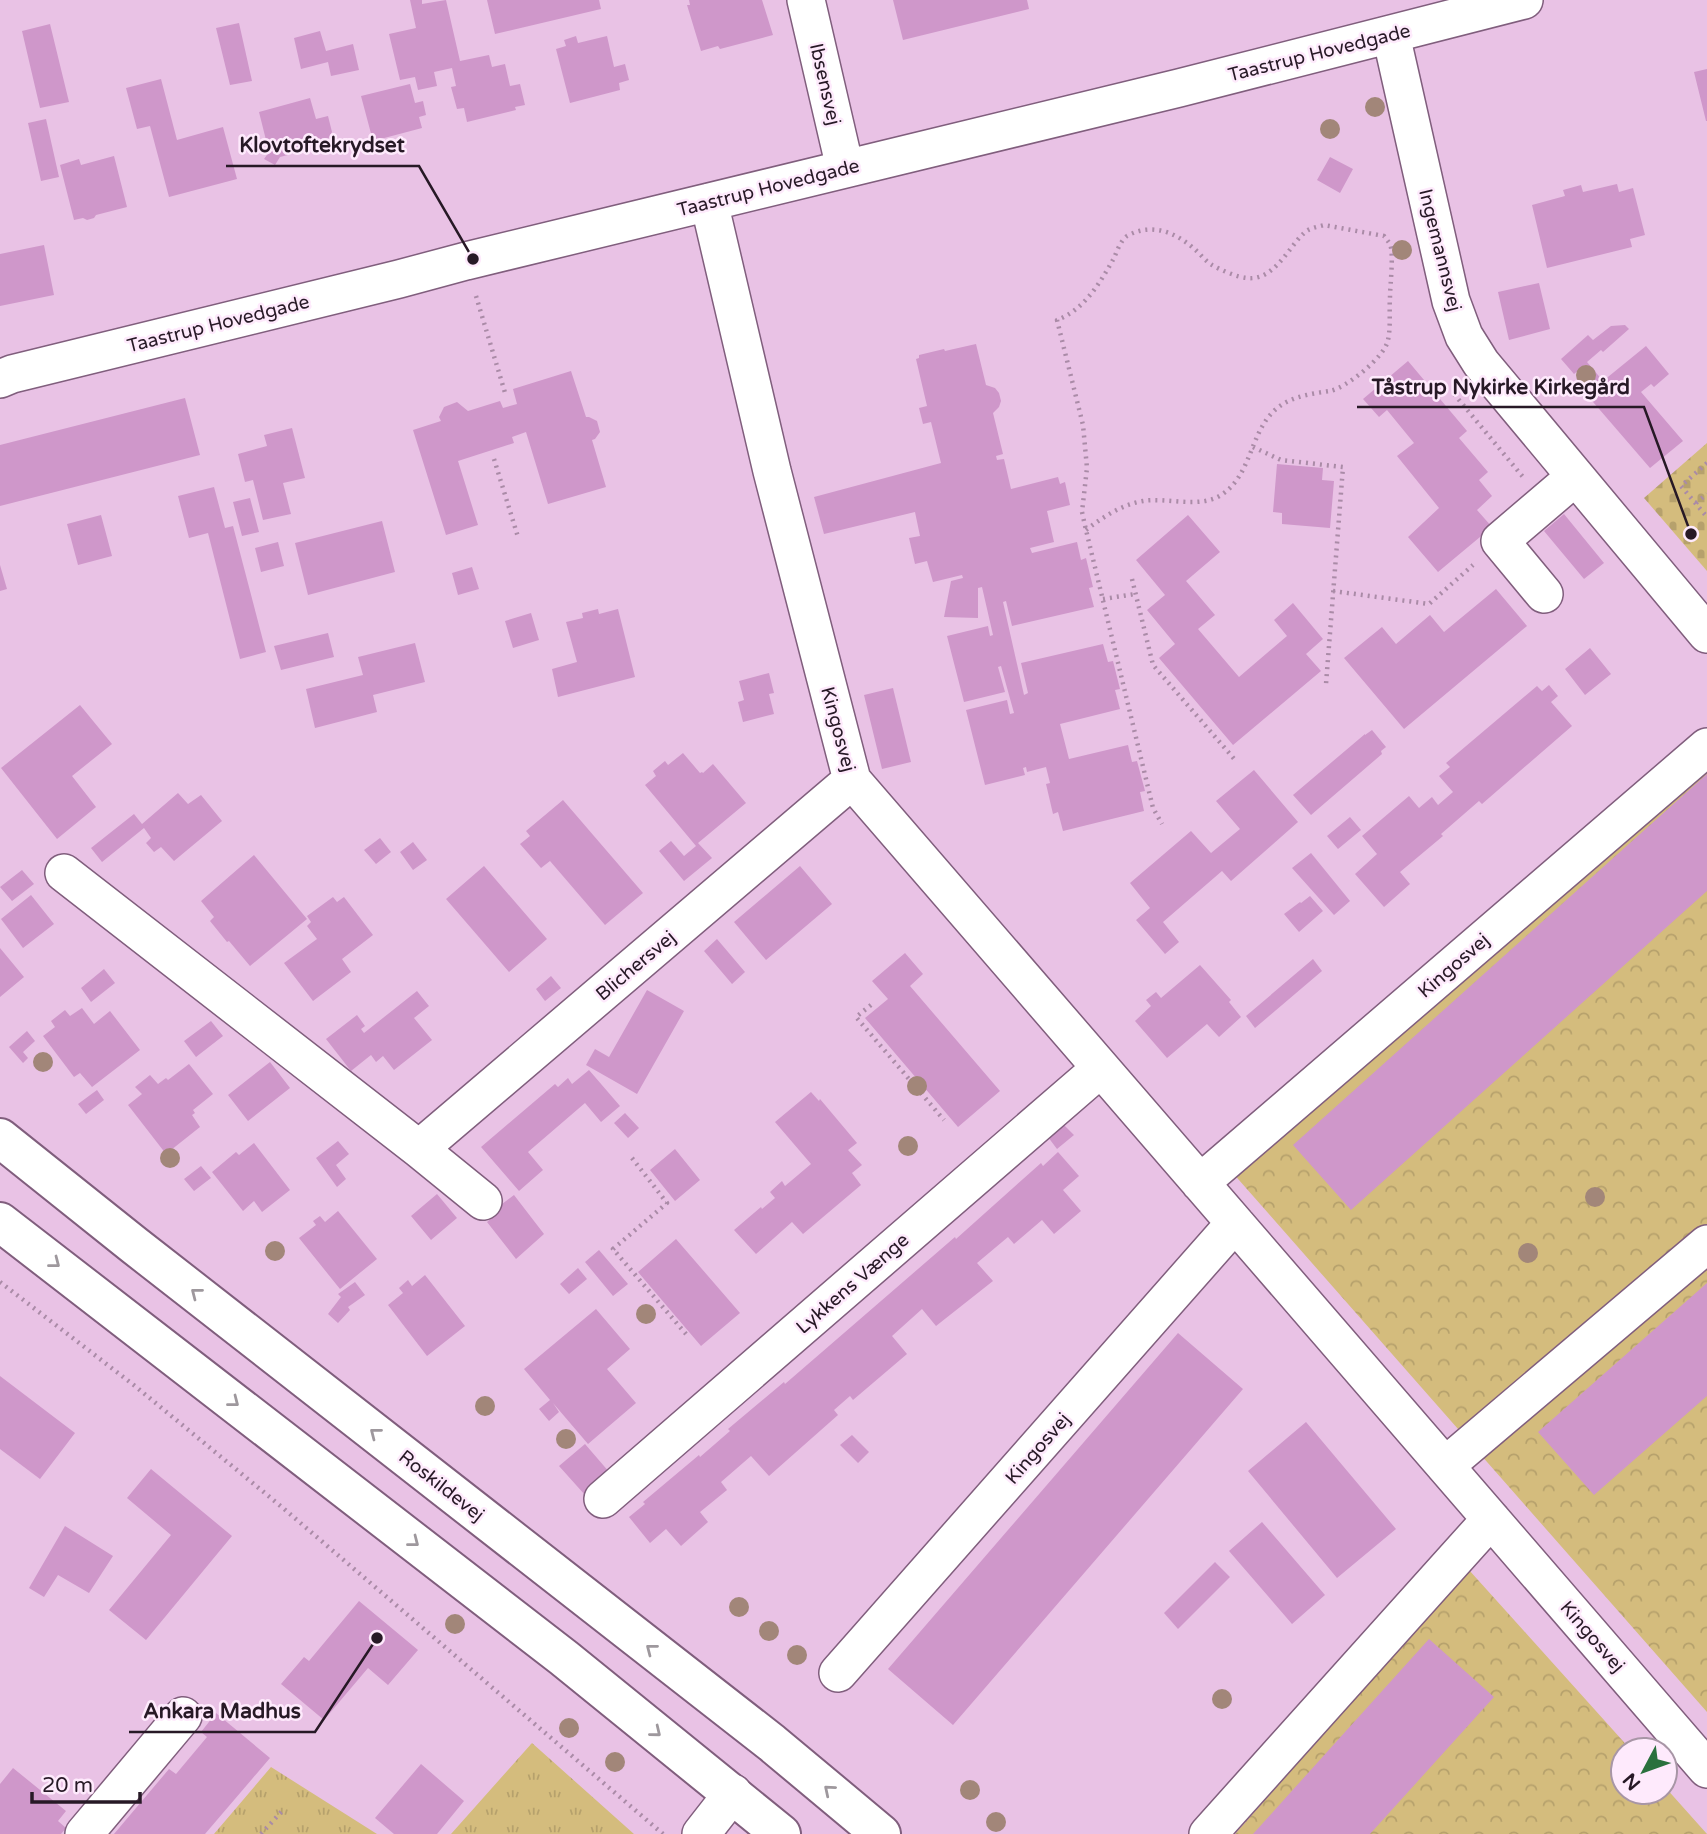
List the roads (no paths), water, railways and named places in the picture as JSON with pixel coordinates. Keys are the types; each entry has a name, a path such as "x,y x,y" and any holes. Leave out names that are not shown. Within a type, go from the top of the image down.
{"main road":[{"name":"Roskildevej","path":"0,1138 772,1743 881,1834"},
{"path":"0,1157 134,1245"},
{"path":"0,1222 553,1650 782,1834"}],"street":[{"name":"Ibsensvej","path":"806,0 845,168"},
{"name":"Taastrup Hovedgade","path":"4,376 1524,0"},
{"name":"Ingemannsvej","path":"1391,35 1451,301 1464,336 1481,363 1707,634"},
{"name":"Kingosvej","path":"709,202 772,471 852,780 1491,1519 1703,1755"},
{"path":"1545,594 1500,541 1575,477"},
{"name":"Kingosvej","path":"1200,1183 1707,747"},
{"name":"Blichersvej","path":"419,1149 852,780"},
{"path":"64,873 385,1121 483,1201"},
{"name":"Lykkens Vænge","path":"603,1499 1101,1068"},
{"name":"Kingosvej","path":"838,1673 1235,1223"},
{"path":"1445,1466 1707,1244"},
{"path":"1208,1834 1491,1519"},
{"path":"84,1834 183,1716"},
{"path":"701,1834 733,1793"}],"place":[{"name":"Klovtoftekrydset","path":"473,259"},
{"name":"Tåstrup Nykirke Kirkegård","path":"1691,534"},
{"name":"Ankara Madhus","path":"377,1638"}]}
